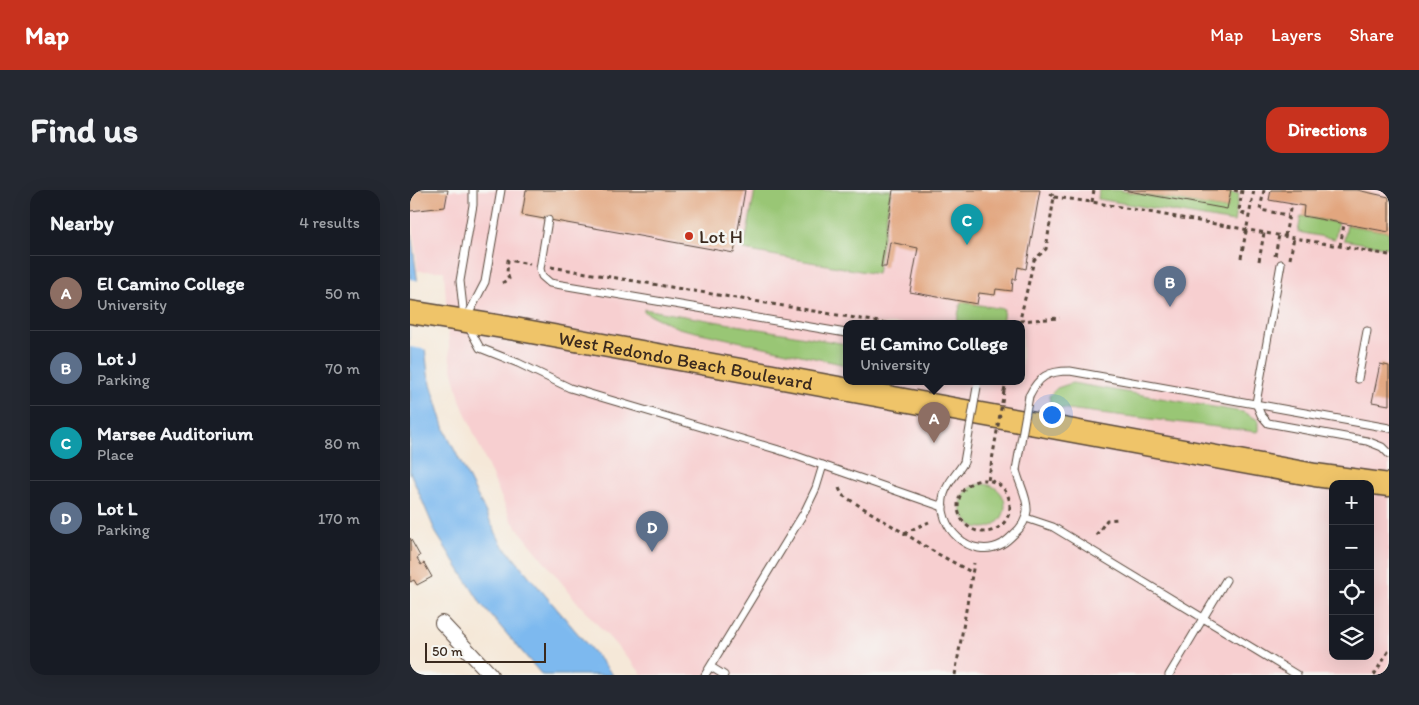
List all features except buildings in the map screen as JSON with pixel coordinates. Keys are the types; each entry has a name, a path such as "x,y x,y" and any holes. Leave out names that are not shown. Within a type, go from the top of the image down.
{"main road":[{"name":"West Redondo Beach Boulevard","path":"418,313 516,329 1315,475 1389,485"}],"street":[{"path":"442,623 490,675"}],"lane":[{"path":"473,190 473,205 460,281 465,321 480,348 518,363 570,388 779,450 943,507"},
{"path":"465,321 485,282 500,190"},
{"path":"548,220 540,266 542,276 550,283 843,332"},
{"path":"1281,264 1256,403 1261,415 1268,423 1367,441 1382,447 1389,454"},
{"path":"1358,379 1367,332"},
{"path":"977,385 964,462 948,484 944,495 943,507 946,524 955,536 973,547 990,548 1002,544 1020,528 1026,518 1027,503 1016,470 1029,396 1040,379 1049,373 1070,371 1389,428"},
{"path":"705,675 805,511 816,488 823,466"},
{"path":"1026,518 1052,527 1297,675"},
{"path":"1169,675 1226,580"},
{"path":"711,667 724,675"}],"path":[{"path":"1048,190 1054,197 1092,202 1389,255"},
{"path":"1092,202 1094,190"},
{"path":"1234,190 1240,190 1239,211 1249,216"},
{"path":"1241,258 1254,190"},
{"path":"1264,190 1260,210 1288,215"},
{"path":"1021,320 1034,260 1046,249 1054,197"},
{"path":"1285,236 1291,204"},
{"path":"1340,246 1344,224"},
{"path":"1259,261 1264,233"},
{"path":"1278,235 1281,264"},
{"path":"1281,264 1294,238"},
{"path":"502,283 509,279 506,273 508,260 867,320"},
{"path":"1025,322 1060,318"},
{"path":"988,480 1005,385"},
{"path":"988,480 997,483 1004,489 1010,505 1009,513 1006,521 992,531 976,531 968,527 958,514 958,498 961,491 973,481 988,480"},
{"path":"839,488 842,495 973,572"},
{"path":"1096,535 1107,520 1120,519"},
{"path":"904,533 929,522"},
{"path":"955,675 974,563"},
{"path":"1374,675 1389,650"}],"shaded area":[{"path":"410,190 1389,190 1389,664 1383,675 643,675 578,603 511,520 461,403 450,360 444,271 418,271 412,216 410,216"}],"green space":[{"path":"755,190 891,190 877,274 744,250"},
{"path":"1099,190 1117,190 1227,209 1230,192 1239,194 1234,222 1098,199"},
{"path":"1301,216 1338,223 1335,239 1298,232"},
{"path":"1347,225 1389,232 1389,248 1344,240"},
{"path":"961,302 1004,309 1003,320 957,320"},
{"path":"644,309 843,343 843,364 678,328 644,312"},
{"path":"1072,383 1243,412 1258,420 1258,432 1051,407 1049,396 1057,388"},
{"path":"987,484 999,490 1004,497 1004,515 999,522 992,527 979,528 971,525 964,518 961,502 964,494 971,487"}],"water":[{"path":"410,226 428,374 446,433 501,543 613,675 542,675 482,605 436,533 410,472"}],"pier":[{"path":"410,279 420,281 428,350 410,347"}],"place":[{"name":"Lot H","path":"689,236"},
{"name":"Marsee Auditorium","path":"967,245"},
{"name":"Lot J","path":"1170,307"},
{"name":"El Camino College","path":"934,443"},
{"name":"Lot L","path":"652,552"}]}
